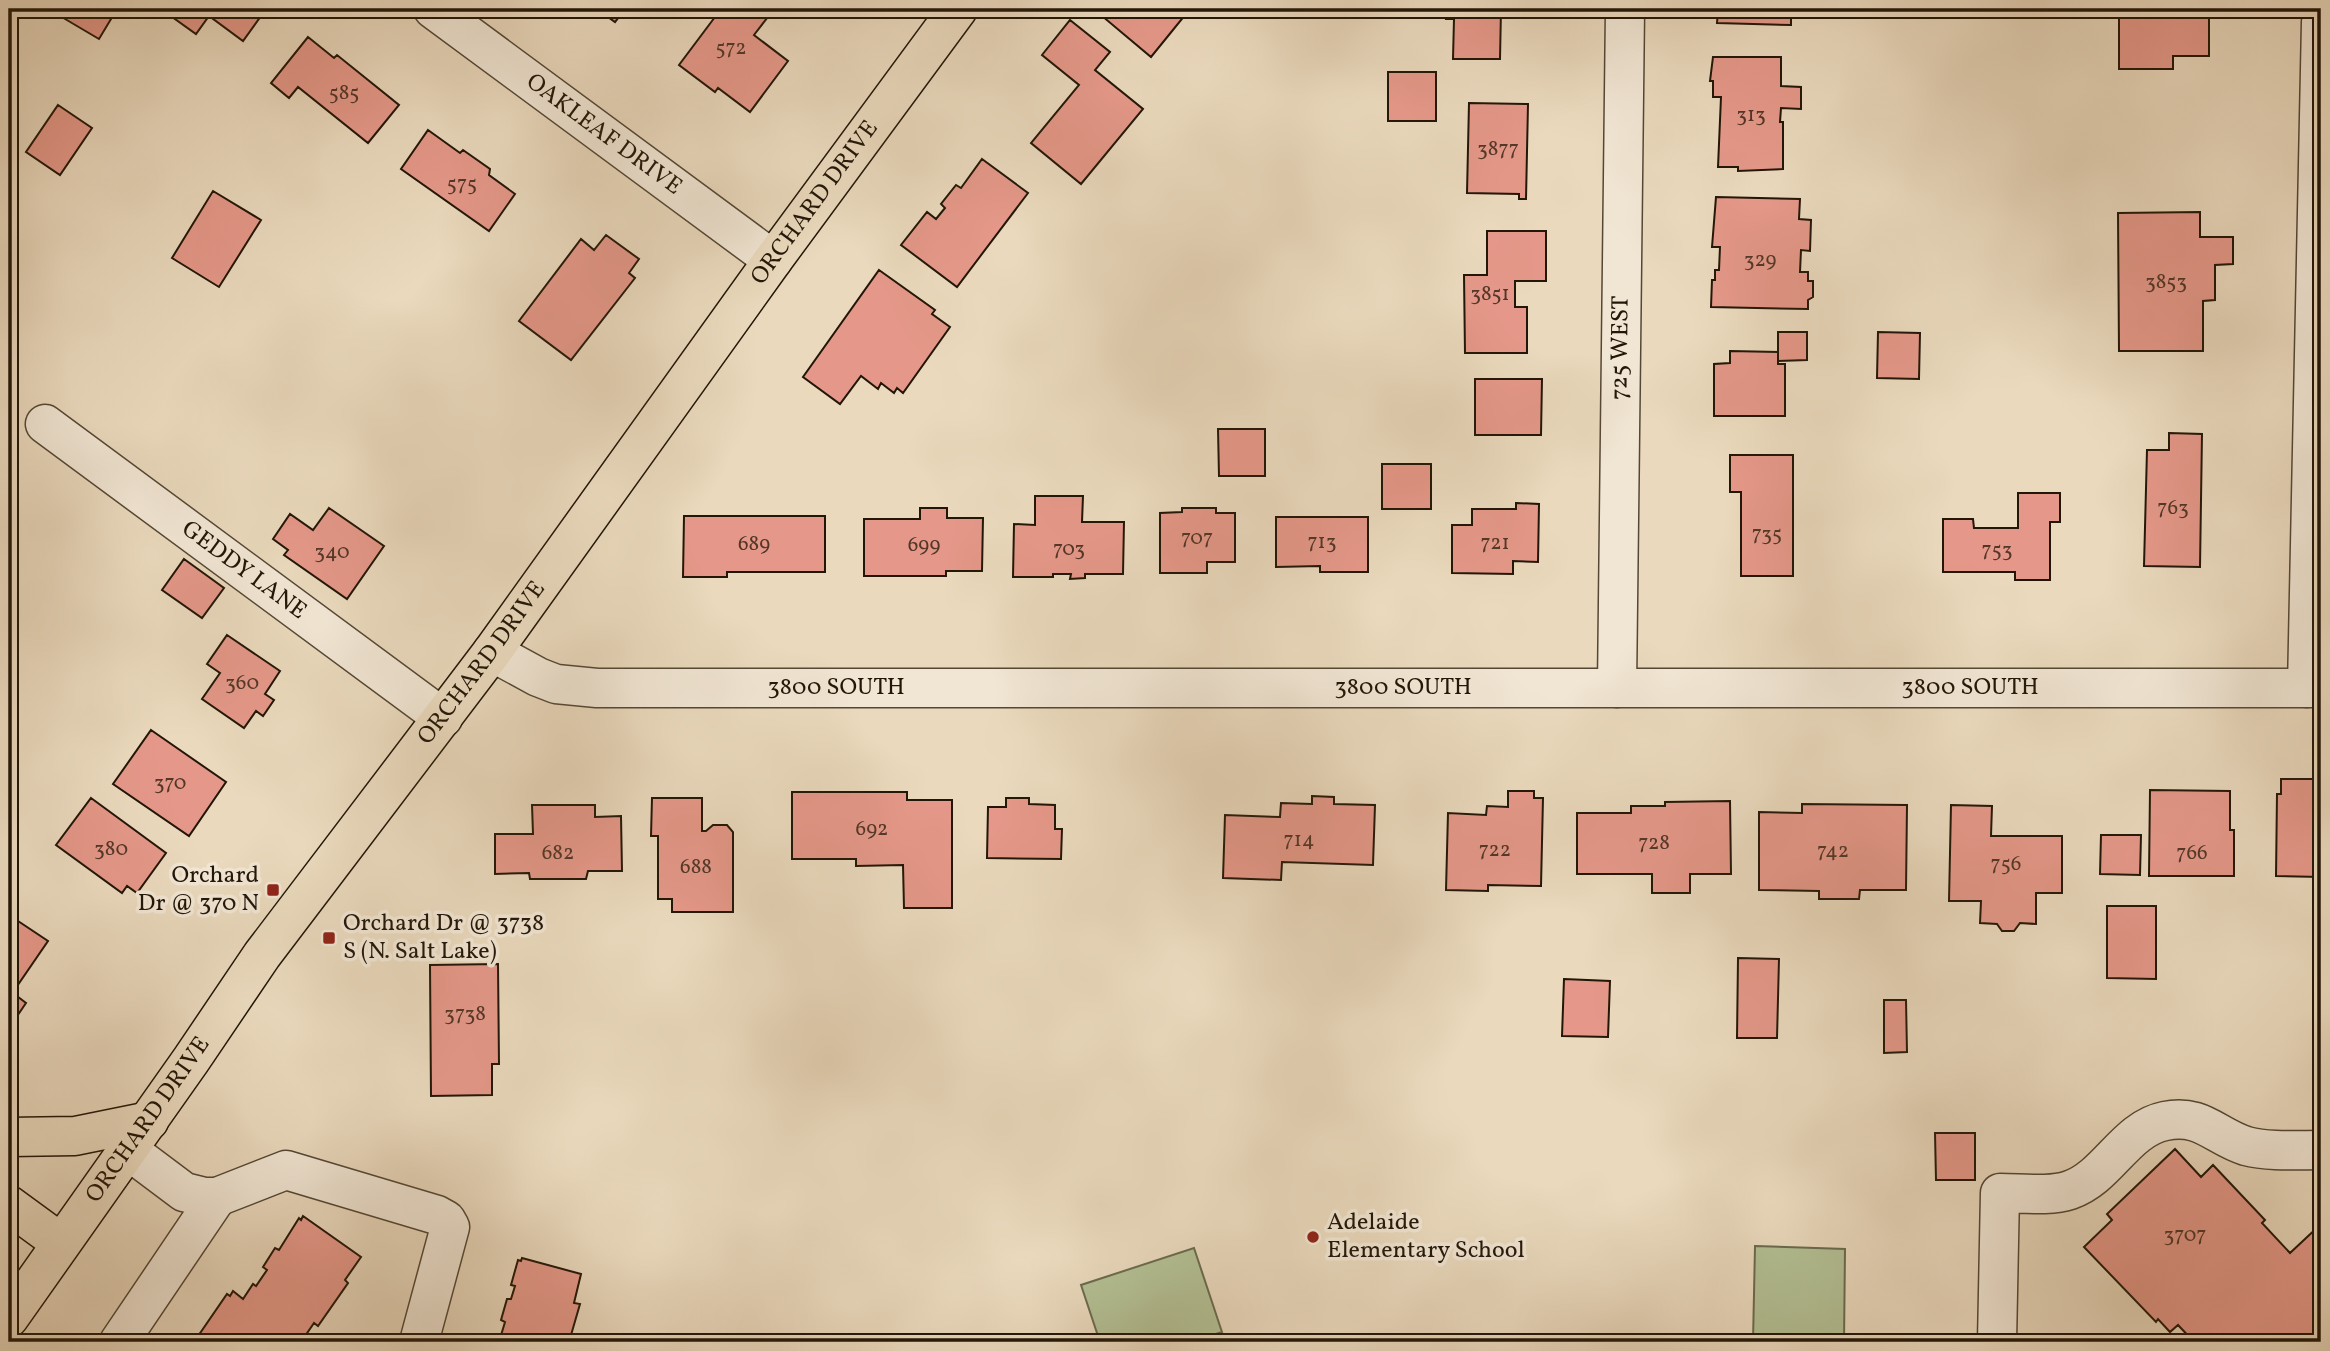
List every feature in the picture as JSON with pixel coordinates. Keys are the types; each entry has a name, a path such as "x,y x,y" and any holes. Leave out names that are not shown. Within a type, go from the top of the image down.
{"main road":[{"name":"ORCHARD DRIVE","path":"9,1318 139,1136 261,955 492,652 773,260 958,9"},
{"path":"9,1137 139,1136"},
{"path":"9,1205 61,1243"}],"street":[{"name":"OAKLEAF DRIVE","path":"432,9 773,260"},
{"name":"725 WEST","path":"1617,688 1625,9"},
{"path":"2314,688 2321,22"},
{"name":"GEDDY LANE","path":"45,424 443,718"},
{"name":"3800 SOUTH","path":"492,652 556,684 597,688 2314,688"},
{"path":"1997,1342 2000,1193 2056,1193 2083,1184 2142,1132 2168,1120 2198,1122 2243,1145 2259,1149 2321,1150"},
{"path":"139,1136 184,1192 217,1197 286,1170 446,1220 450,1227 419,1342"},
{"path":"119,1342 217,1197"}],"green space":[{"path":"1755,1246 1845,1249 1844,1342 1753,1342"},
{"path":"1194,1248 1222,1332 1190,1342 1100,1342 1081,1285"}],"building":[{"path":"64,9 117,9 99,39 60,16"},
{"path":"161,9 266,9 243,41 209,16 196,34"},
{"path":"597,9 625,9 615,22"},
{"path":"721,9 774,9 754,35 788,61 750,112 718,88 715,92 679,65"},
{"path":"1108,9 1190,9 1151,57 1102,16"},
{"path":"1447,9 1501,9 1500,59 1453,59 1454,19 1446,19"},
{"path":"1718,9 1791,9 1791,25 1717,23"},
{"path":"2119,9 2209,9 2209,56 2173,56 2173,69 2119,69"},
{"path":"1070,20 1110,52 1095,70 1143,109 1081,184 1031,143 1079,85 1042,55"},
{"path":"308,37 334,58 337,55 399,105 368,143 298,87 289,98 271,83"},
{"path":"1713,57 1781,57 1781,86 1801,87 1801,109 1781,108 1783,169 1738,171 1738,167 1718,167 1721,97 1713,97 1713,81 1710,81"},
{"path":"1388,72 1436,72 1436,121 1388,121"},
{"path":"1469,103 1528,104 1526,199 1519,199 1519,194 1467,193"},
{"path":"58,105 92,128 60,175 26,152"},
{"path":"428,130 460,153 463,150 490,169 489,175 515,194 489,231 401,169"},
{"path":"982,159 1028,193 957,287 901,245 927,212 936,219 945,208 941,204 956,185 961,188"},
{"path":"213,191 261,220 219,287 172,258"},
{"path":"1716,197 1800,199 1799,219 1811,220 1810,251 1801,250 1800,272 1808,272 1808,281 1813,281 1813,297 1808,300 1808,309 1711,307 1712,280 1715,280 1715,270 1719,270 1720,247 1712,247"},
{"path":"2200,212 2200,237 2233,237 2233,264 2215,265 2215,300 2203,301 2203,351 2119,351 2118,213"},
{"path":"1487,231 1546,231 1546,281 1515,281 1515,307 1527,307 1527,353 1465,353 1464,275 1487,275"},
{"path":"606,235 639,259 629,273 635,278 571,360 519,321 581,239 594,250"},
{"path":"879,270 935,310 932,314 950,327 903,393 897,388 894,393 881,383 878,389 861,376 840,404 803,377"},
{"path":"1778,332 1807,332 1807,360 1778,361"},
{"path":"1878,332 1920,333 1919,379 1877,378"},
{"path":"1730,351 1778,352 1778,364 1785,364 1785,416 1714,416 1714,364 1730,363"},
{"path":"1475,379 1542,379 1541,435 1475,435"},
{"path":"1218,429 1265,429 1265,476 1219,476"},
{"path":"2169,433 2202,434 2200,567 2144,566 2147,450 2169,450"},
{"path":"1730,455 1793,455 1793,576 1741,576 1741,492 1730,492"},
{"path":"1382,464 1431,464 1431,509 1382,509"},
{"path":"2018,493 2060,493 2060,522 2050,522 2050,580 2015,580 2015,572 1943,572 1943,519 1973,519 1974,528 2018,528"},
{"path":"1035,496 1083,496 1082,522 1124,522 1123,574 1085,574 1085,578 1070,579 1071,574 1013,577 1014,524 1035,525"},
{"path":"1516,503 1539,504 1538,562 1513,561 1513,574 1452,573 1452,525 1472,525 1472,509 1516,509"},
{"path":"329,508 384,546 347,599 284,555 288,550 273,539 290,514 313,530"},
{"path":"920,508 947,508 947,518 983,518 982,571 946,571 946,576 864,576 864,519 920,519"},
{"path":"1182,508 1216,508 1216,513 1235,513 1235,562 1207,562 1207,573 1160,573 1160,513 1182,512"},
{"path":"684,516 825,516 825,572 727,572 727,577 683,577"},
{"path":"1276,517 1368,517 1368,572 1320,572 1320,566 1276,567"},
{"path":"184,559 224,588 202,618 162,590"},
{"path":"227,635 280,671 265,694 274,700 263,716 256,711 244,728 202,699 220,673 207,664"},
{"path":"151,730 226,782 189,836 113,784"},
{"path":"2281,779 2321,779 2321,877 2276,876 2277,794 2281,794"},
{"path":"2150,790 2230,791 2230,830 2234,830 2234,876 2149,876"},
{"path":"1508,791 1534,791 1534,798 1543,798 1541,886 1488,885 1488,891 1446,890 1448,813 1486,815 1487,806 1508,807"},
{"path":"792,792 907,792 907,800 952,800 952,908 904,908 903,865 856,866 856,859 792,859"},
{"path":"1312,796 1334,797 1334,804 1375,805 1373,865 1282,862 1281,880 1223,878 1225,815 1280,817 1281,803 1312,804"},
{"path":"91,798 166,853 137,893 127,886 122,893 56,845"},
{"path":"652,798 702,798 702,831 713,825 727,825 733,832 733,912 672,912 672,899 658,899 658,836 651,836"},
{"path":"1006,798 1029,798 1029,804 1055,805 1055,829 1062,829 1061,859 987,858 988,807 1006,807"},
{"path":"1730,801 1731,874 1690,874 1690,893 1652,893 1652,874 1577,874 1577,813 1631,813 1631,806 1665,806 1665,802"},
{"path":"1802,804 1907,805 1906,890 1860,890 1859,899 1819,899 1819,891 1759,890 1759,812 1802,813"},
{"path":"532,805 595,805 595,817 621,816 622,871 588,871 586,879 530,879 529,873 495,874 495,834 533,834"},
{"path":"1951,805 1992,806 1991,836 2062,836 2062,893 2036,893 2036,924 2020,923 2014,931 2002,931 1997,924 1980,923 1981,901 1949,901"},
{"path":"2101,835 2141,835 2140,875 2100,874"},
{"path":"2107,906 2156,906 2156,979 2107,978"},
{"path":"9,915 48,941 13,992 9,989"},
{"path":"1738,958 1779,959 1777,1038 1737,1038"},
{"path":"498,964 499,1064 492,1064 492,1095 431,1096 430,965"},
{"path":"1564,979 1610,981 1608,1037 1562,1036"},
{"path":"9,990 26,1003 9,1028"},
{"path":"1884,1000 1906,1000 1907,1052 1884,1053"},
{"path":"1935,1133 1975,1133 1975,1180 1936,1180"},
{"path":"2175,1149 2201,1177 2213,1165 2265,1220 2262,1223 2290,1253 2321,1224 2321,1342 2194,1342 2178,1325 2170,1332 2158,1319 2156,1322 2084,1247 2112,1220 2107,1214"},
{"path":"303,1216 361,1257 345,1280 348,1283 318,1326 314,1323 301,1342 194,1342 227,1294 230,1296 233,1291 243,1299 253,1284 256,1286 267,1270 263,1267 275,1248 279,1250 299,1218 301,1220"},
{"path":"522,1258 581,1274 574,1303 580,1304 569,1342 499,1342 505,1322 501,1320 507,1299 511,1299 515,1286 511,1285 518,1260 521,1261"}],"place":[{"name":"Orchard Dr @ 370 N","path":"273,890"},
{"name":"Orchard Dr @ 3738 S (N. Salt Lake)","path":"329,938"},
{"name":"Adelaide Elementary School","path":"1313,1237"}]}
